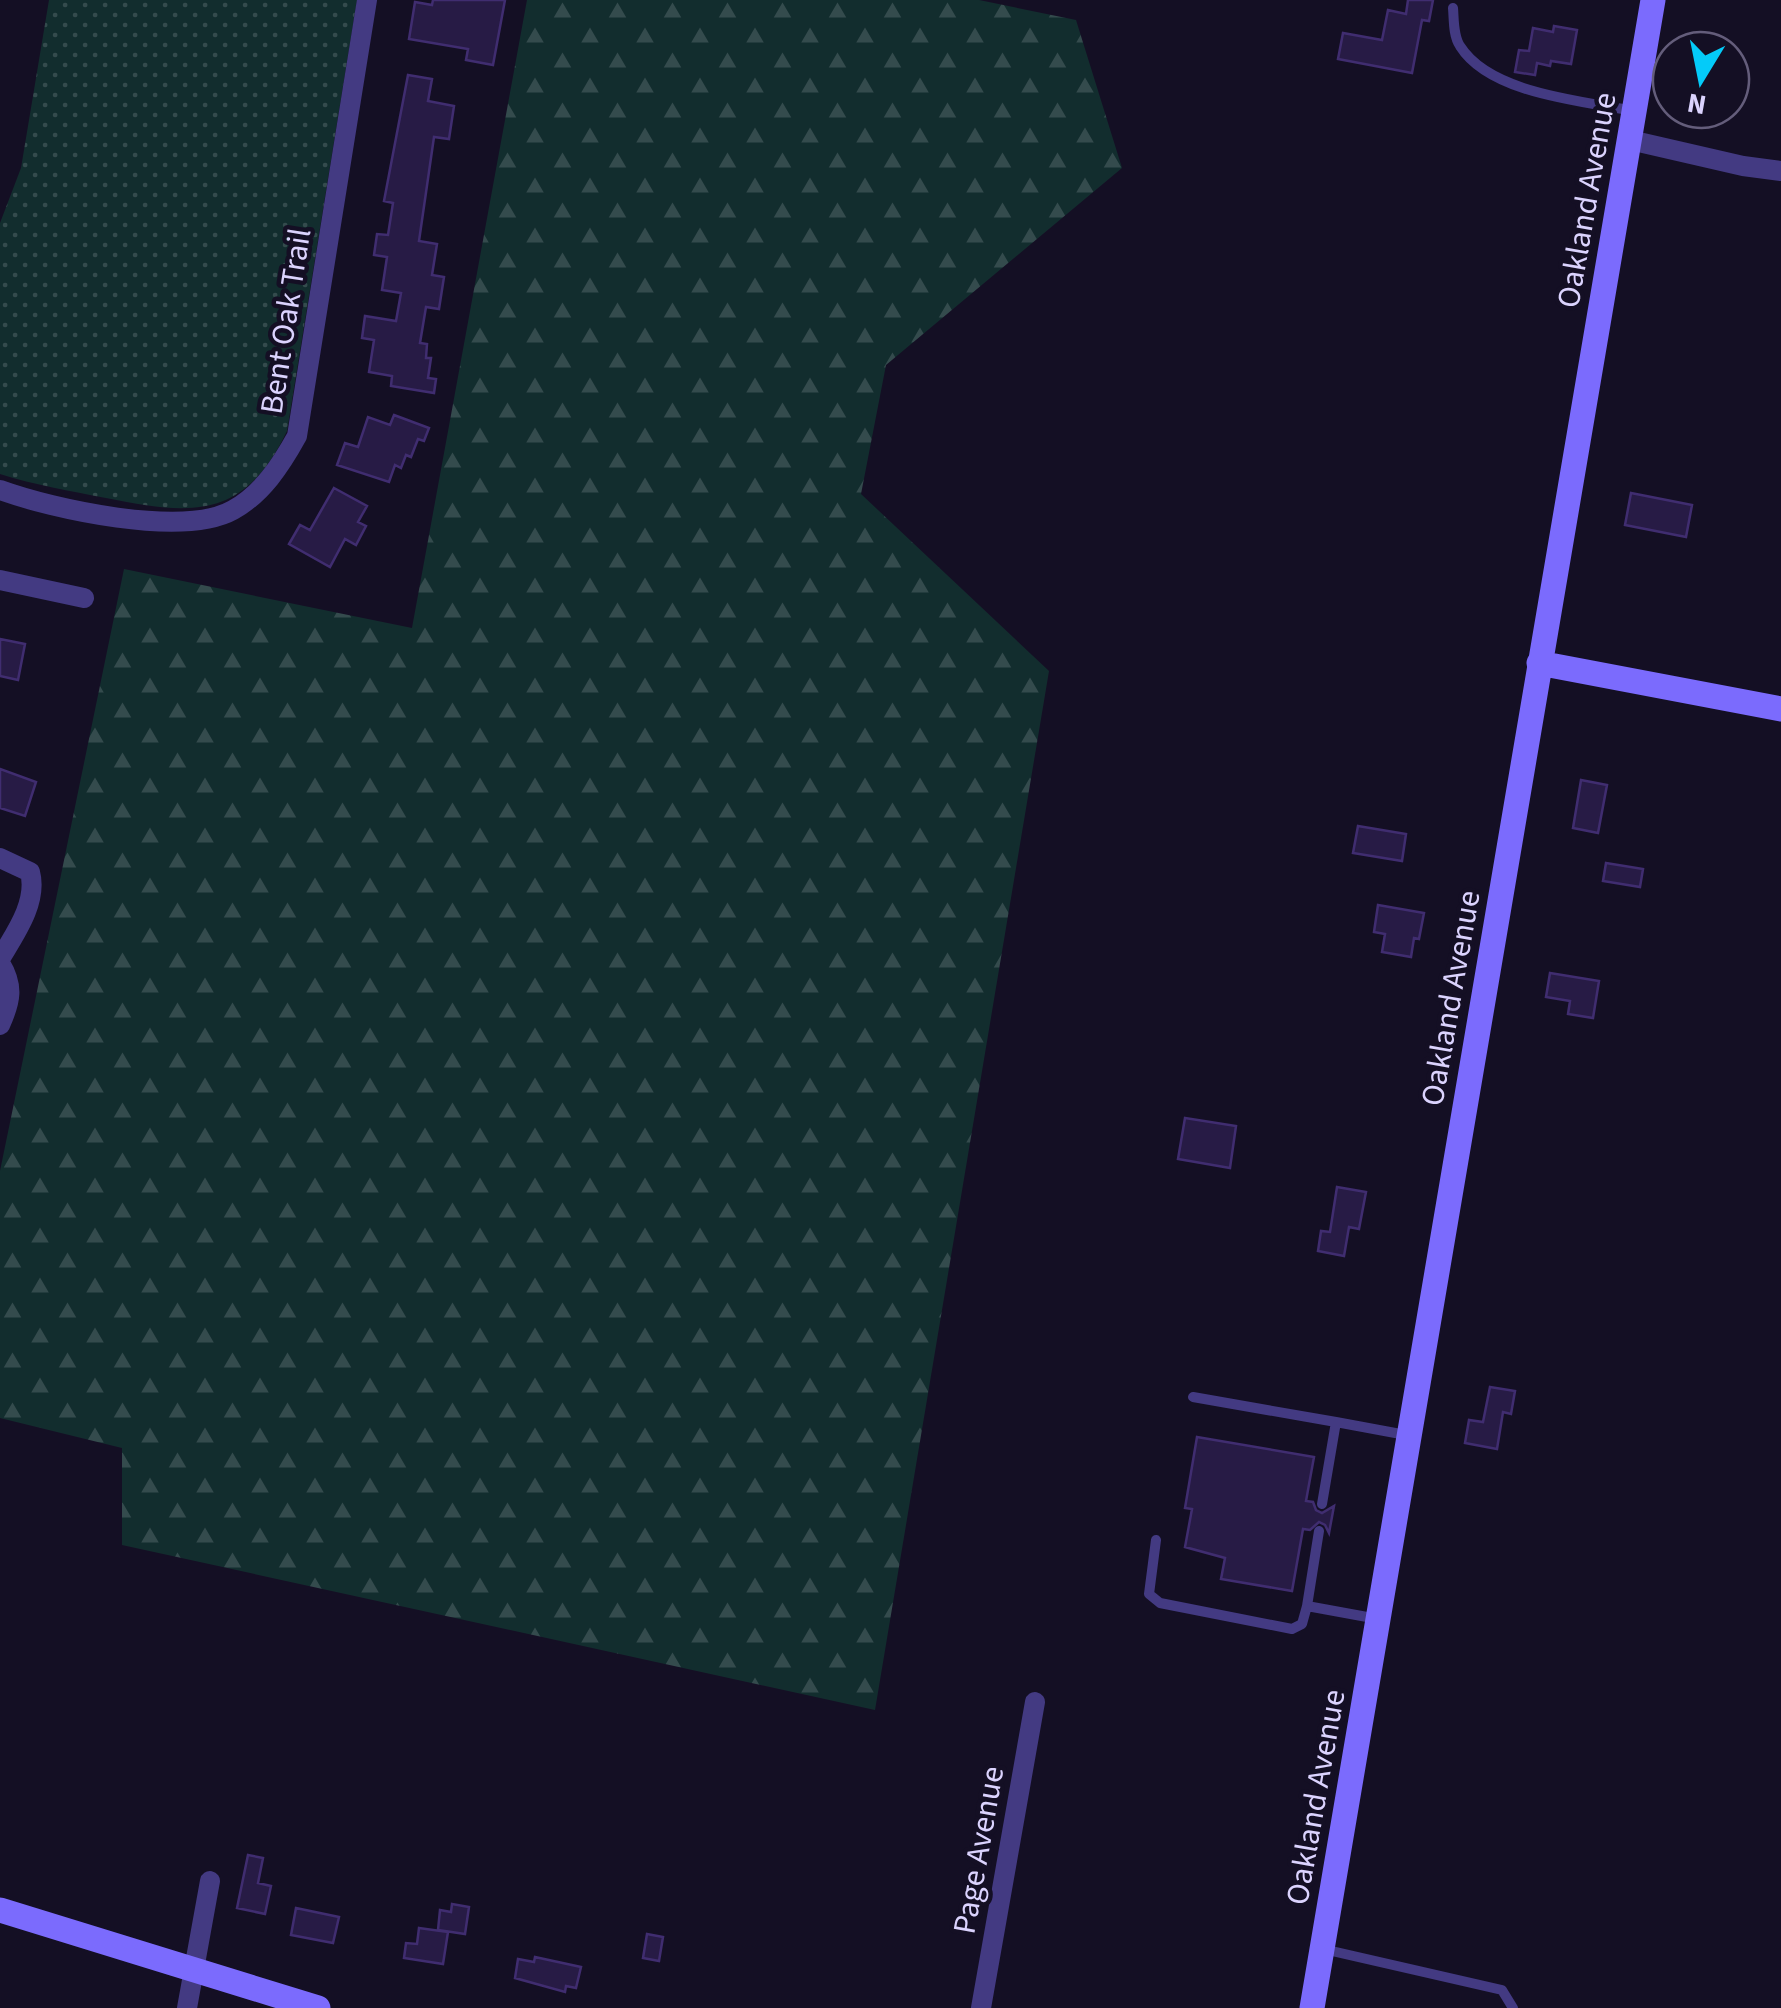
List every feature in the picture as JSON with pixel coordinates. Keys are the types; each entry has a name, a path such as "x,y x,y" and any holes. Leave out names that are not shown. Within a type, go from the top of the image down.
{"street":[{"name":"Bent Oak Trail","path":"0,490 130,520 193,522 232,511 264,486 282,463 297,436 367,0"},
{"name":"Oakland Avenue","path":"1312,2008 1654,0"},
{"path":"1630,140 1781,172"},
{"path":"0,580 84,598"},
{"path":"1539,663 1781,709"},
{"path":"0,858 30,872 34,884 18,932 0,961 11,997 0,1025"},
{"name":"Page Avenue","path":"981,2008 1035,1702"},
{"path":"188,2008 210,1881"},
{"path":"0,1910 318,2008"}],"lane":[{"path":"1453,8 1457,43 1472,60 1504,81 1547,95 1634,111"},
{"path":"1193,1397 1409,1435"},
{"path":"1322,1504 1336,1422"},
{"path":"1156,1540 1148,1585 1153,1600 1292,1629 1302,1624 1318,1532"},
{"path":"1306,1606 1378,1620"},
{"path":"1322,1948 1502,1990 1513,2008"}],"green space":[{"path":"49,0 357,0 287,431 253,482 212,505 189,508 136,504 0,474 0,223 21,168"},
{"path":"527,0 979,0 1076,20 1122,168 886,365 861,494 1049,671 875,1710 122,1545 122,1448 0,1418 0,1171 124,569 412,628"}],"building":[{"path":"433,0 505,0 493,65 466,60 468,49 409,39 415,2 432,5"},
{"path":"1408,0 1433,0 1429,21 1422,20 1412,73 1338,59 1343,33 1382,40 1388,10 1406,14"},
{"path":"1554,26 1577,30 1571,64 1537,63 1535,75 1515,72 1519,50 1529,51 1533,28 1553,32"},
{"path":"408,75 432,79 428,101 454,106 449,139 434,137 419,241 437,244 432,275 444,277 439,309 426,307 420,343 427,344 426,358 431,358 428,378 436,379 434,393 391,386 392,376 369,372 374,340 362,338 365,316 396,321 401,293 382,290 387,257 374,255 377,234 388,235 393,203 384,201"},
{"path":"394,415 429,428 424,441 418,439 411,457 406,455 401,468 395,465 389,482 337,465 345,443 358,447 368,417 390,425"},
{"path":"334,488 367,506 358,522 366,526 356,545 345,539 330,567 289,544 300,525 310,530"},
{"path":"1631,493 1692,505 1686,537 1625,525"},
{"path":"0,639 25,644 18,680 0,676"},
{"path":"0,769 36,782 25,816 0,808"},
{"path":"1581,780 1607,785 1598,833 1573,828"},
{"path":"1358,826 1406,834 1402,861 1353,853"},
{"path":"1606,863 1643,869 1640,887 1603,881"},
{"path":"1378,905 1424,913 1411,957 1382,952 1385,934 1374,932"},
{"path":"1550,973 1599,981 1593,1018 1568,1014 1570,1001 1546,997"},
{"path":"1185,1118 1236,1126 1230,1168 1178,1159"},
{"path":"1337,1187 1366,1192 1359,1229 1349,1227 1344,1256 1318,1251 1321,1231 1330,1232"},
{"path":"1490,1387 1515,1391 1511,1414 1503,1412 1497,1449 1465,1443 1469,1420 1483,1422"},
{"path":"1197,1437 1314,1457 1306,1501 1313,1502 1322,1513 1334,1506 1329,1533 1319,1522 1310,1530 1303,1529 1292,1591 1221,1579 1225,1558 1185,1547 1192,1509 1185,1508"},
{"path":"248,1855 263,1858 258,1883 271,1886 265,1914 237,1908"},
{"path":"452,1904 469,1907 465,1934 438,1930 440,1910 451,1912"},
{"path":"296,1908 339,1917 333,1943 291,1935"},
{"path":"419,1928 448,1932 443,1964 404,1958 406,1943 417,1944"},
{"path":"647,1934 663,1937 659,1961 643,1958"},
{"path":"535,1957 581,1967 576,1988 566,1986 565,1992 515,1978 518,1959 534,1962"}]}
